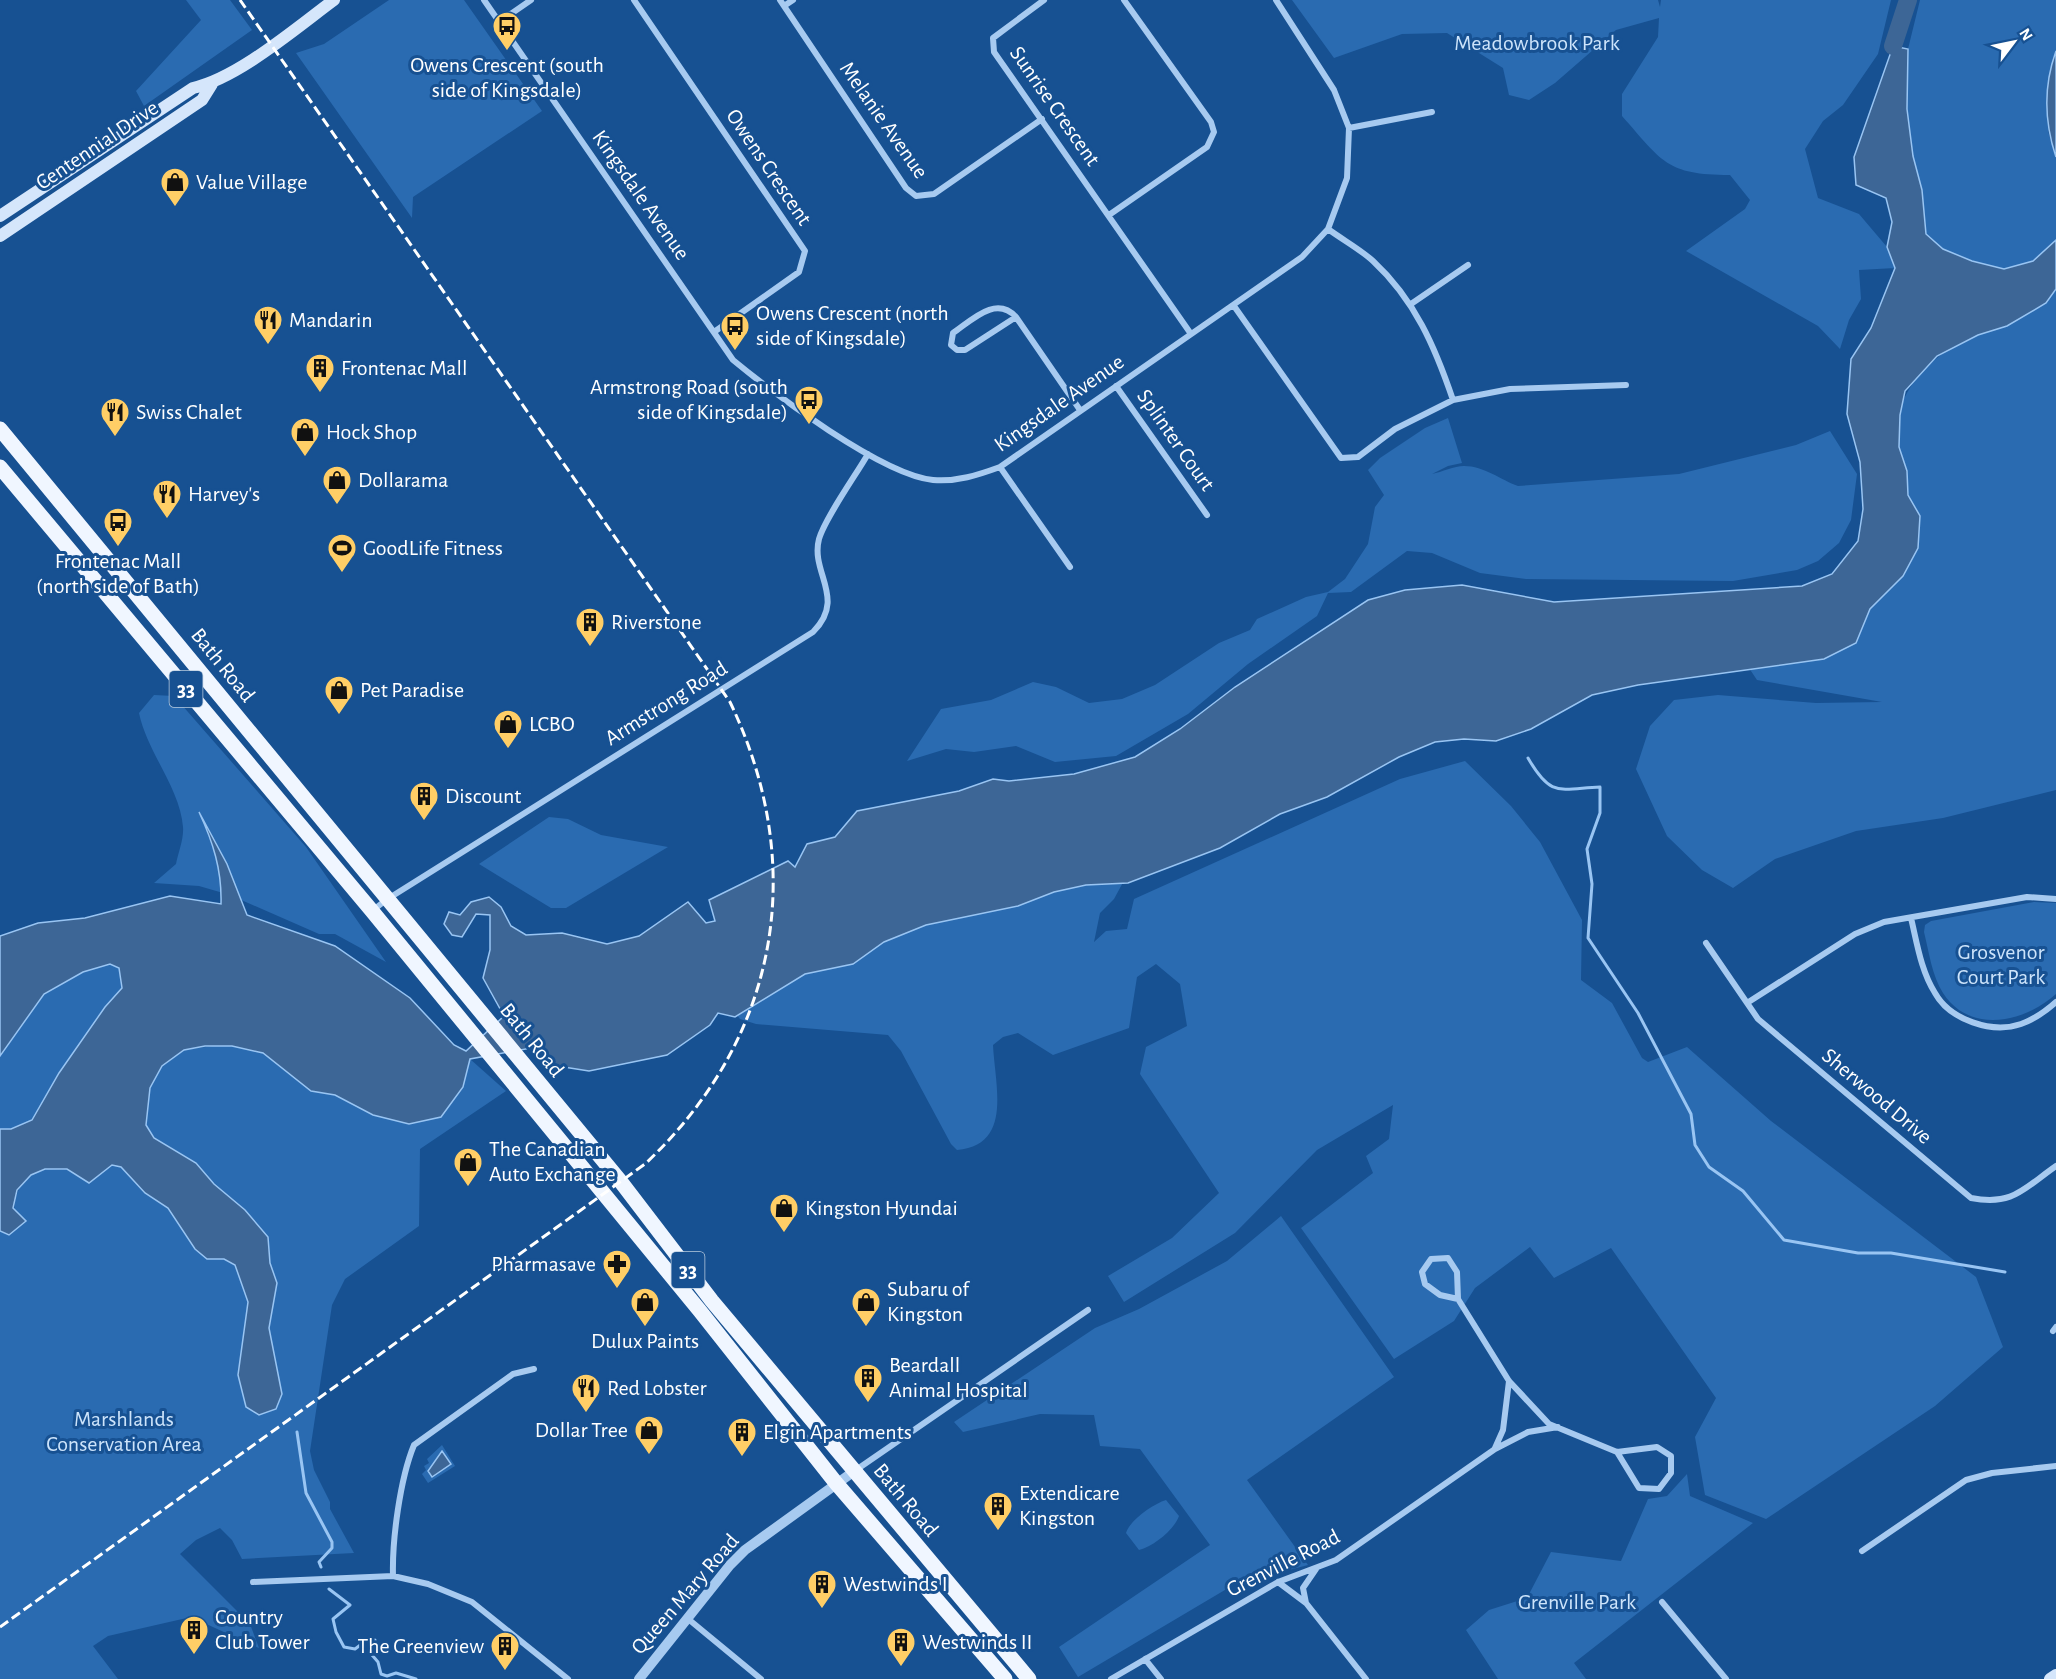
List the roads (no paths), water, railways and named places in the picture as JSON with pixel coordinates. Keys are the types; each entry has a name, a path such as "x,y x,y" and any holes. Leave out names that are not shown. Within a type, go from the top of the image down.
{"main road":[{"name":"Centennial Drive","path":"0,216 193,88 212,84 272,46 334,0"},
{"name":"Centennial Drive","path":"0,236 202,100 212,84"},
{"name":"Bath Road","path":"0,429 78,520 386,900 621,1182 712,1301 853,1472 1029,1679"},
{"name":"Bath Road","path":"0,467 372,911 700,1311 836,1483 1005,1679"},
{"path":"700,1311 712,1301"},
{"path":"2050,1679 2056,1675"}],"street":[{"name":"Kingsdale Avenue","path":"484,0 733,360 767,389 868,454 902,472 932,480 967,478 1000,467 1302,257 1328,229 1347,178 1349,128 1334,90 1276,0"},
{"path":"499,22 531,0"},
{"name":"Owens Crescent","path":"634,0 805,251 799,272 714,332"},
{"name":"Melanie Avenue","path":"780,0 906,188 916,196 934,194 1042,119"},
{"path":"784,6 793,0"},
{"name":"Sunrise Crescent","path":"1044,0 993,38 994,52 1191,334"},
{"path":"1109,215 1207,147 1214,132 1211,122 1124,0"},
{"path":"1349,128 1432,112"},
{"path":"1328,229 1373,261 1411,304 1437,353 1453,400"},
{"path":"1411,304 1468,265"},
{"path":"1234,306 1341,458 1358,457 1395,429 1453,400 1510,389 1626,385"},
{"path":"1016,317 965,350 957,350 951,345 953,333 991,308 1007,309 1016,317 1080,410"},
{"name":"Splinter Court","path":"1116,386 1207,515"},
{"name":"Armstrong Road","path":"372,911 386,900 813,632 822,623 828,609 819,541 826,524 868,454"},
{"path":"1000,467 1070,567"},
{"path":"1747,1003 1855,934 1884,922 2027,897 2056,899"},
{"path":"1911,918 1928,980 1936,996 1959,1017 1994,1028 2020,1025 2044,1013 2056,1002"},
{"name":"Sherwood Drive","path":"1706,943 1758,1019 1971,1198 1993,1202 2011,1198 2056,1166"},
{"path":"1458,1299 1440,1295 1425,1284 1422,1272 1431,1259 1448,1258 1457,1272 1458,1299 1509,1381 1550,1424 1617,1452 1657,1447 1671,1456 1671,1473 1659,1489 1639,1488 1617,1452"},
{"name":"Queen Mary Road","path":"639,1679 745,1550 836,1483 1088,1310"},
{"path":"393,1576 393,1559 407,1463 414,1445 513,1374 534,1369"},
{"path":"1495,1449 1503,1430 1509,1381"},
{"name":"Grenville Road","path":"1112,1679 1278,1582 1336,1560 1495,1449 1528,1432 1558,1427"},
{"path":"1862,1551 1966,1480 1992,1473 2056,1466"},
{"path":"1306,1603 1303,1588 1317,1568"},
{"path":"253,1582 393,1576 428,1584 472,1602 568,1679"},
{"path":"1278,1582 1306,1603 1366,1679"},
{"path":"1662,1602 1725,1679"},
{"path":"687,1618 761,1679"},
{"path":"1145,1659 1161,1679"}],"waterway":[{"path":"1893,46 1908,0"},
{"path":"1528,758 1543,780 1557,788 1600,787 1600,813 1587,849 1592,884 1588,938 1638,1013 1691,1114 1695,1145 1709,1167 1743,1191 1784,1240 1858,1253 1891,1253 2005,1272"},
{"path":"297,1432 306,1493 332,1542 332,1548 319,1562 321,1567"},
{"path":"329,1589 350,1605 333,1619 336,1632 344,1647 355,1649 367,1640 375,1640 372,1655 378,1662 381,1674 387,1676 396,1673 416,1679"}],"railway":[{"path":"0,1627 645,1164 690,1115 726,1062 752,1006 767,948 773,887 769,826 755,764 730,702 240,0"}],"place":[{"name":"Owens Crescent (south side of Kingsdale)","path":"507,52"},
{"name":"Value Village","path":"175,208"},
{"name":"Mandarin","path":"268,346"},
{"name":"Owens Crescent (north side of Kingsdale)","path":"735,352"},
{"name":"Frontenac Mall","path":"320,394"},
{"name":"Armstrong Road (south side of Kingsdale)","path":"809,426"},
{"name":"Swiss Chalet","path":"115,438"},
{"name":"Hock Shop","path":"305,458"},
{"name":"Dollarama","path":"337,506"},
{"name":"Harvey's","path":"167,520"},
{"name":"Frontenac Mall (north side of Bath)","path":"118,548"},
{"name":"GoodLife Fitness","path":"342,574"},
{"name":"Riverstone","path":"590,648"},
{"name":"Pet Paradise","path":"339,716"},
{"name":"LCBO","path":"508,750"},
{"name":"Discount","path":"424,822"},
{"name":"The Canadian Auto Exchange","path":"468,1188"},
{"name":"Kingston Hyundai","path":"784,1234"},
{"name":"Pharmasave","path":"617,1290"},
{"name":"Dulux Paints","path":"645,1328"},
{"name":"Subaru of Kingston","path":"866,1328"},
{"name":"Beardall Animal Hospital","path":"868,1404"},
{"name":"Red Lobster","path":"586,1414"},
{"name":"Dollar Tree","path":"649,1456"},
{"name":"Elgin Apartments","path":"742,1458"},
{"name":"Extendicare Kingston","path":"998,1532"},
{"name":"Westwinds I","path":"822,1610"},
{"name":"Country Club Tower","path":"194,1656"},
{"name":"Westwinds II","path":"901,1668"},
{"name":"The Greenview","path":"505,1672"}],"park label":[{"name":"Meadowbrook Park","path":"1537,43"},
{"name":"Grosvenor Court Park","path":"2001,964"},
{"name":"Marshlands Conservation Area","path":"124,1432"},
{"name":"Grenville Park","path":"1577,1602"}]}
